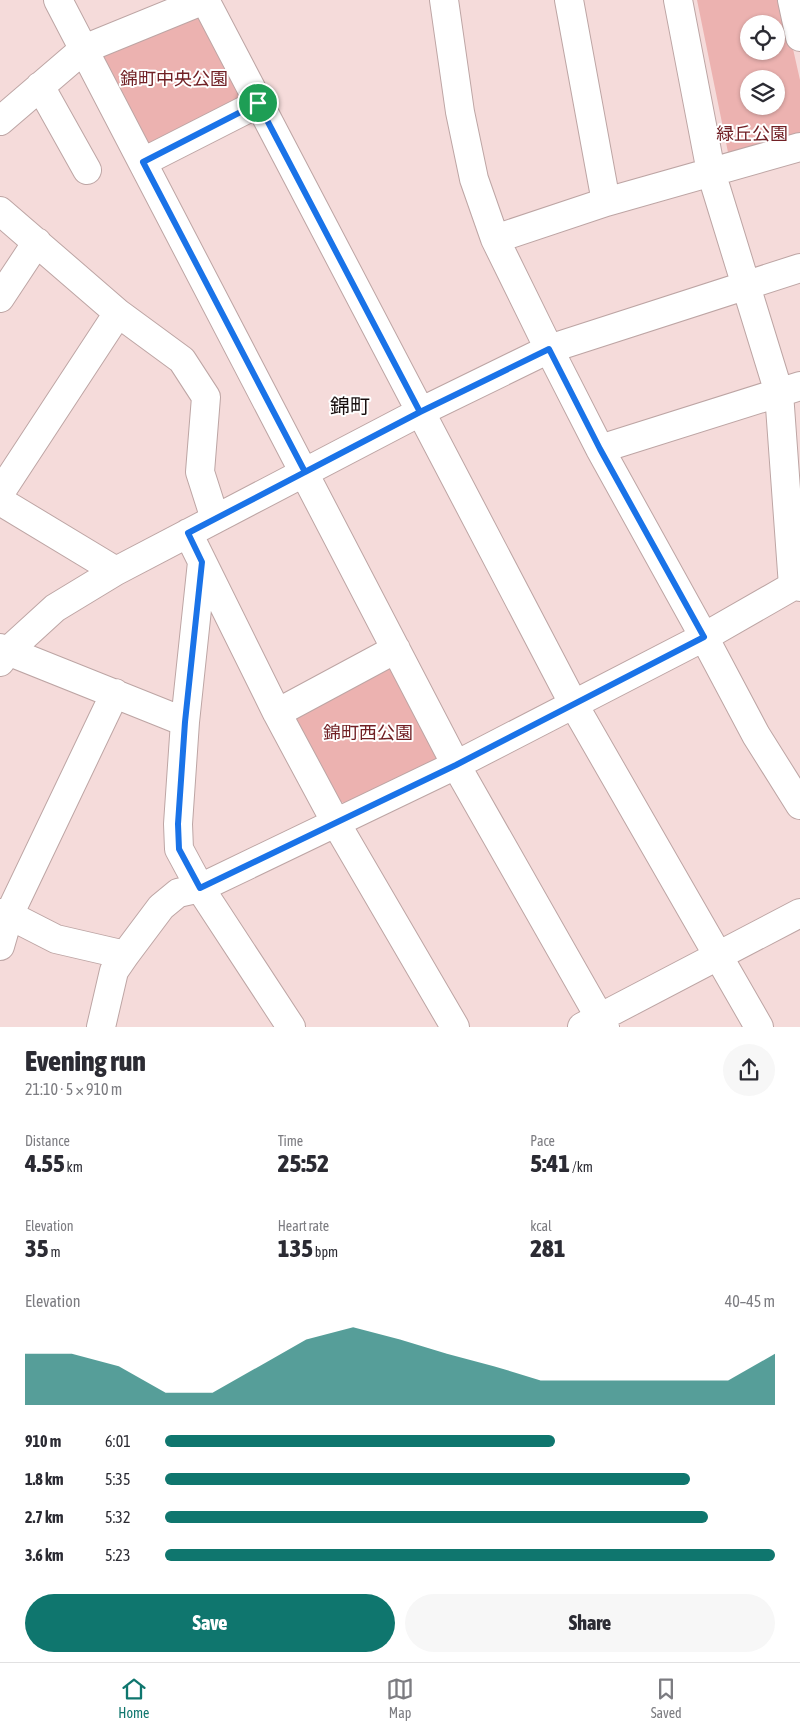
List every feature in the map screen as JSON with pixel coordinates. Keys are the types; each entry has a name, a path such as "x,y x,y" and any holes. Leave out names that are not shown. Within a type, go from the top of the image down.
{"street":[{"path":"58,0 456,765 595,1024 800,913"},
{"path":"4,107 40,86 84,49 204,0 574,705 759,1027"},
{"path":"444,0 460,112 474,179 495,239 600,449 756,734 800,805"},
{"path":"569,0 606,202"},
{"path":"100,1027 114,971 161,907 178,893 200,888 456,765 797,587 790,390 745,286 711,172 678,0"},
{"path":"792,0 800,37"},
{"path":"40,86 87,170"},
{"path":"143,162 258,103"},
{"path":"495,239 606,202 800,147"},
{"path":"0,210 118,313 182,360 206,397 200,472 215,519"},
{"path":"0,298 37,242"},
{"path":"2,654 55,608 116,571 420,412 549,349 800,268"},
{"path":"0,493 118,313"},
{"path":"600,449 790,390"},
{"path":"0,501 116,571"},
{"path":"188,533 277,713 336,823 455,1027"},
{"path":"202,562 185,722 178,824 179,849 200,888 291,1027"},
{"path":"277,713 396,649"},
{"path":"2,654 115,693 185,722"},
{"path":"0,946 4,914 115,693"},
{"path":"4,914 56,939 125,955"}],"green space":[{"name":"緑丘公園","path":"697,0 782,0 800,80 800,147 731,167"},
{"name":"錦町中央公園","path":"197,9 251,101 145,149 98,56"},
{"name":"錦町西公園","path":"386,660 441,760 350,805 338,801 293,716"}],"district":[{"name":"錦町","path":"350,406"}],"route":[{"path":"258,103 143,162 305,472 420,412 549,349 600,449 704,637 456,765 200,888 179,849 178,824 185,722 202,562 188,533 420,412 258,103"}]}
